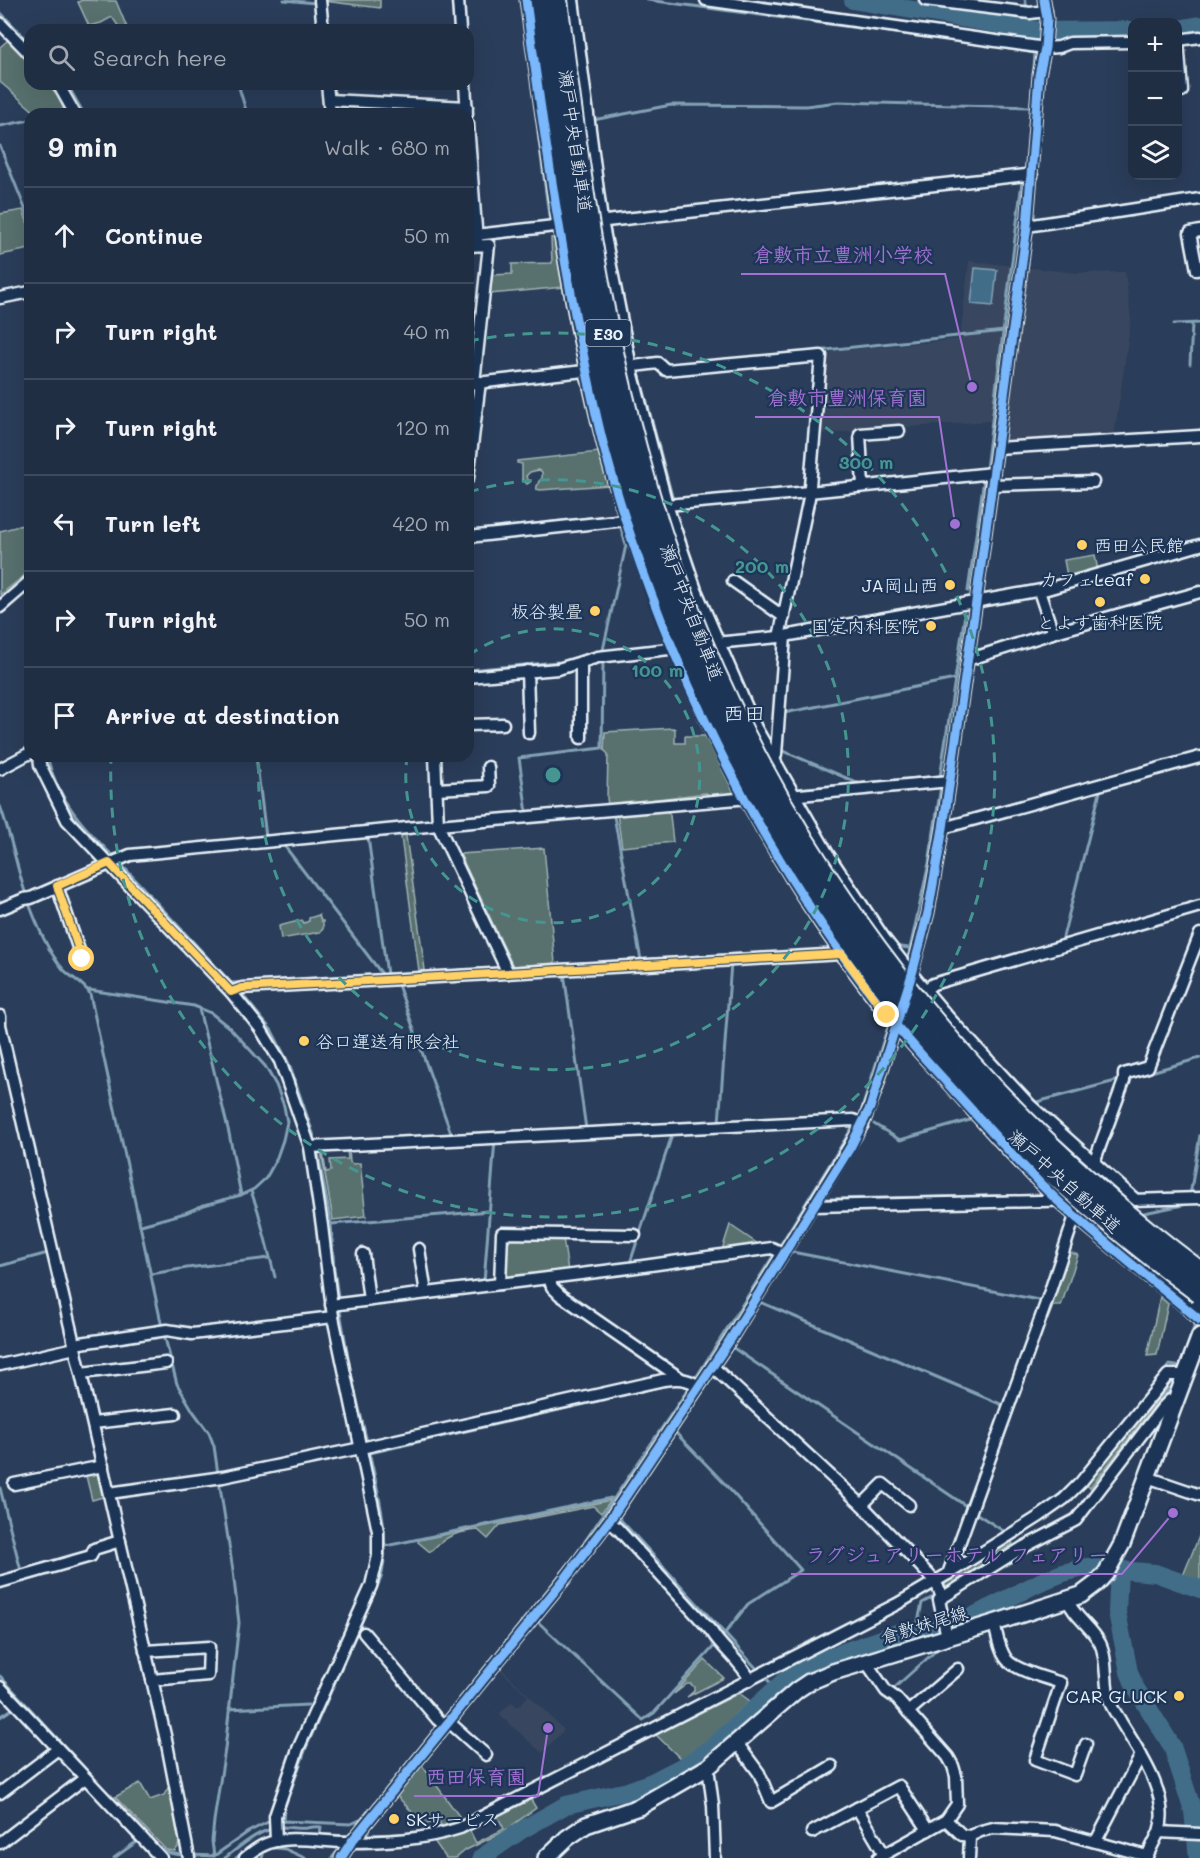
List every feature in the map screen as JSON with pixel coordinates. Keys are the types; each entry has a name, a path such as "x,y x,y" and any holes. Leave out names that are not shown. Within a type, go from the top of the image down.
{"highway":[{"name":"瀬戸中央自動車道","path":"538,0 565,197 598,369 626,482 645,542 690,661 720,725 757,797 812,888 856,952 926,1042 1084,1210 1200,1293"},
{"name":"瀬戸中央自動車道","path":"557,0 583,195 610,344 644,477 680,586 706,654 736,718 767,779 833,888 903,984 939,1028 1017,1114 1106,1197 1200,1272"},
{"path":"1017,1114 1104,1186 1200,1256"},
{"path":"1084,1210 1198,1314"}],"main road":[{"name":"倉敷妹尾線","path":"546,1858 567,1838 586,1825 639,1807 708,1767 803,1686 833,1672 1067,1599 1081,1594 1097,1583 1109,1568 1122,1544 1178,1398 1179,1375 1200,1336"}],"street":[{"path":"320,0 322,24"},
{"path":"458,0 460,24"},
{"path":"526,0 558,226 603,445 625,520 673,649 719,751 801,894 892,1021 1010,1152 1057,1200 1084,1210"},
{"path":"573,0 602,221 631,367 667,505 696,590 756,728 828,854 891,947 915,977 973,1045 1030,1104 1136,1200"},
{"path":"706,0 1045,46 1059,47 1070,43 1128,42"},
{"path":"341,1858 347,1842 447,1724 609,1521 691,1382 712,1366 779,1251 813,1206 873,1099 892,1021 915,977 943,828 992,485 1027,226 1039,75 1045,46 1046,10 1030,13 925,0"},
{"path":"0,23 24,48"},
{"path":"1182,39 1200,37"},
{"path":"61,90 72,108"},
{"path":"328,90 330,108"},
{"path":"464,108 465,90"},
{"path":"329,100 449,108"},
{"path":"475,241 558,226 1032,176"},
{"path":"1027,226 1200,199"},
{"path":"474,224 475,241"},
{"path":"1197,270 1190,233 1200,231"},
{"path":"474,408 489,245 475,241"},
{"path":"0,298 24,293"},
{"path":"476,384 658,363 666,370 821,356 811,494 784,617 774,761"},
{"path":"863,486 861,434 899,431"},
{"path":"997,448 1200,436"},
{"path":"474,536 625,520 667,505 811,494 863,486 993,473"},
{"path":"992,485 1094,482"},
{"path":"474,676 558,669 598,657 782,637 1040,591 1200,545"},
{"path":"733,581 784,617"},
{"path":"0,607 24,586"},
{"path":"1040,591 1053,633"},
{"path":"968,660 1053,633 1200,592"},
{"path":"581,662 581,738"},
{"path":"527,672 529,733"},
{"path":"474,725 503,724"},
{"path":"0,769 24,756"},
{"path":"943,828 1200,757"},
{"path":"40,762 67,820 114,861 236,990 280,1061 315,1147 322,1226 336,1304 333,1317 378,1531 378,1556 371,1586 298,1749 275,1816 276,1840"},
{"path":"435,762 440,823 508,973"},
{"path":"437,789 489,786 488,767"},
{"path":"0,909 130,855 440,823 613,811 950,781"},
{"path":"57,886 82,959"},
{"path":"915,977 933,984 1200,906"},
{"path":"936,1587 950,1569 1046,1301 1084,1210 1124,1074 1148,1067 1200,934"},
{"path":"236,990 731,960 839,950"},
{"path":"0,1016 4,1060 110,1493 183,1818 188,1855"},
{"path":"315,1147 859,1122"},
{"path":"813,1206 1057,1200 1084,1210 1136,1200 1200,1198"},
{"path":"500,1284 502,1233 635,1235"},
{"path":"419,1249 426,1293"},
{"path":"336,1304 779,1251"},
{"path":"363,1254 369,1300"},
{"path":"549,1278 552,1287 560,1296 691,1382"},
{"path":"0,1365 73,1347 163,1331 192,1334 333,1317"},
{"path":"81,1373 166,1363"},
{"path":"712,1366 862,1505 936,1587 947,1635"},
{"path":"950,1569 1040,1516 1064,1499 1081,1482 1168,1375 1179,1375"},
{"path":"110,1493 219,1478 663,1380 691,1382"},
{"path":"245,1858 263,1845 276,1840 347,1842 425,1837 460,1828 749,1677 897,1604 1022,1548 1076,1520 1162,1408 1170,1400 1178,1398"},
{"path":"93,1423 175,1414"},
{"path":"14,1484 103,1466"},
{"path":"1147,1477 1200,1495"},
{"path":"862,1505 883,1484 909,1505"},
{"path":"609,1521 749,1677"},
{"path":"0,1582 92,1556 94,1549 120,1541"},
{"path":"946,1820 962,1835 970,1836 993,1828 1055,1831 1146,1857 1163,1821 1163,1810 1150,1771 1110,1702 1101,1645 1088,1625 1077,1617 1067,1599"},
{"path":"994,1623 1000,1646 1008,1660 1016,1666 1061,1683 1035,1760 1075,1775 1086,1744"},
{"path":"364,1634 436,1719 447,1724 486,1755"},
{"path":"145,1651 209,1647 208,1675 152,1680"},
{"path":"857,1808 881,1856 946,1820 957,1804 956,1776 948,1757 896,1698 886,1691 866,1662"},
{"path":"908,1712 958,1669"},
{"path":"0,1687 162,1858"},
{"path":"737,1743 759,1773 771,1802 832,1766"},
{"path":"0,1792 58,1749"},
{"path":"1096,1841 1141,1755"},
{"path":"708,1767 713,1805 715,1858"},
{"path":"0,1843 85,1778"},
{"path":"812,1832 899,1786 928,1830"},
{"path":"1159,1832 1196,1834"},
{"path":"969,1858 970,1836"}],"shaded area":[{"path":"969,261 1077,273 1125,272 1131,320 1114,437 987,447 990,421 819,434 827,352 960,339"},
{"path":"975,268 997,270 993,306 971,304"},
{"path":"499,1666 564,1730 542,1753 476,1694","holes":["498,1668 528,1696 518,1707 512,1702 499,1714 477,1694"]}],"green space":[{"path":"82,0 116,1 126,24 117,24 112,17 101,23 88,24 78,2"},
{"path":"380,0 380,8 324,1"},
{"path":"8,40 24,56 24,90 55,90 63,108 30,108 0,82 0,47"},
{"path":"23,210 24,250 0,255 0,214"},
{"path":"551,238 555,238 564,287 490,294 492,275 512,274 512,264 552,263"},
{"path":"599,452 609,485 540,490 536,489 542,479 542,472 539,470 530,472 526,476 530,482 527,484 522,479 522,464 517,463 517,461"},
{"path":"24,525 24,576 0,595 0,531"},
{"path":"1095,555 1098,571 1067,576 1064,560"},
{"path":"675,729 675,743 685,743 685,736 705,736 735,793 710,795 706,793 608,805 608,754 604,750 605,732"},
{"path":"666,809 670,815 673,842 622,847 617,814"},
{"path":"397,833 408,833 406,836 425,970 419,971 401,837"},
{"path":"544,848 555,963 513,966 460,854"},
{"path":"319,915 323,921 323,929 320,932 281,939 279,926 302,920 304,923 309,921 309,918"},
{"path":"349,1149 350,1162 360,1163 366,1216 333,1220 321,1151","holes":["347,1151 348,1159 330,1160 331,1171 326,1172 323,1153"]},
{"path":"730,1225 761,1246 722,1250"},
{"path":"513,1237 563,1238 568,1271 509,1279 505,1275 508,1242"},
{"path":"1069,1252 1078,1255 1061,1306 1053,1306 1048,1319 1046,1315"},
{"path":"1160,1297 1168,1304 1157,1355 1147,1356"},
{"path":"1169,1380 1167,1389 1090,1488 1084,1483"},
{"path":"96,1469 103,1497 92,1500 85,1472"},
{"path":"611,1500 601,1513 593,1506 500,1525 488,1539 478,1530 463,1532 441,1542 430,1552 418,1542 419,1540"},
{"path":"1200,1534 1200,1584 1182,1578"},
{"path":"1009,1537 1013,1544 945,1588 948,1578"},
{"path":"705,1660 724,1678 687,1697 694,1691 691,1684 687,1684 674,1694"},
{"path":"739,1693 750,1701 707,1741 681,1759 656,1735"},
{"path":"421,1764 459,1816 455,1822 442,1826 439,1822 419,1825 413,1813 396,1795"},
{"path":"140,1783 150,1800 164,1795 169,1786 179,1841 175,1851 166,1850 115,1797"},
{"path":"530,1798 536,1808 503,1832 466,1850 456,1858 446,1858 432,1838 468,1827 476,1843 504,1829 496,1813"}],"waterway":[{"path":"284,0 315,3"},
{"path":"579,0 580,16"},
{"path":"648,0 941,39"},
{"path":"853,0 1040,31 1128,30"},
{"path":"1025,0 1027,7"},
{"path":"0,12 24,37"},
{"path":"317,20 317,24"},
{"path":"1023,29 1024,22"},
{"path":"1182,28 1200,25"},
{"path":"1036,40 1037,31"},
{"path":"960,41 1035,53"},
{"path":"1026,167 1035,54"},
{"path":"70,90 81,108"},
{"path":"240,90 245,108"},
{"path":"322,90 324,108"},
{"path":"593,120 671,105 806,106 838,102 1030,107"},
{"path":"0,126 24,121"},
{"path":"540,132 538,133 550,223"},
{"path":"0,146 24,206"},
{"path":"800,205 1022,181"},
{"path":"986,469 1022,182"},
{"path":"604,195 607,218"},
{"path":"609,228 615,259"},
{"path":"480,240 553,232"},
{"path":"627,318 636,362"},
{"path":"1174,324 1200,323"},
{"path":"1190,364 1192,324"},
{"path":"779,355 1004,331"},
{"path":"638,369 673,500"},
{"path":"968,591 984,479"},
{"path":"971,481 984,480"},
{"path":"474,530 617,515"},
{"path":"603,650 626,545 620,525"},
{"path":"0,599 24,579"},
{"path":"940,777 965,614"},
{"path":"725,648 781,642"},
{"path":"527,813 519,758 602,748 603,659"},
{"path":"474,669 557,662"},
{"path":"784,713 955,679"},
{"path":"781,750 858,783"},
{"path":"49,762 57,786 73,812 115,858"},
{"path":"257,762 266,837"},
{"path":"795,789 941,776"},
{"path":"907,962 929,863 941,786"},
{"path":"1062,941 1101,788"},
{"path":"0,806 26,895"},
{"path":"613,811 641,960"},
{"path":"368,837 387,974"},
{"path":"283,844 382,974"},
{"path":"111,855 125,852"},
{"path":"119,862 235,987"},
{"path":"472,885 512,967"},
{"path":"28,901 42,936 57,961 90,994 162,1327"},
{"path":"939,977 1074,937"},
{"path":"893,946 909,948"},
{"path":"510,967 764,953"},
{"path":"719,1123 731,963"},
{"path":"231,983 499,968"},
{"path":"564,973 586,1129"},
{"path":"397,982 452,1136"},
{"path":"89,990 194,1006 211,1013 231,1029 265,1066 284,1106 287,1122 276,1160 266,1178 254,1189 185,1213 141,1225"},
{"path":"240,992 272,1031 289,1064 316,1142 331,1224 340,1311 351,1374 367,1442"},
{"path":"935,993 1036,1102"},
{"path":"199,1009 229,1133 241,1195"},
{"path":"779,1247 860,1115 889,1023"},
{"path":"1151,1072 1200,1058"},
{"path":"1141,1075 1151,1072 1152,1068"},
{"path":"1100,1163 1132,1077"},
{"path":"1033,1103 1123,1079"},
{"path":"874,1124 900,1140 970,1120"},
{"path":"629,1266 673,1132"},
{"path":"1190,1196 1200,1135"},
{"path":"484,1282 495,1139"},
{"path":"251,1191 275,1277"},
{"path":"826,1199 1045,1195"},
{"path":"1139,1214 1188,1204 1188,1202"},
{"path":"331,1224 490,1211"},
{"path":"1101,1245 1195,1323"},
{"path":"792,1252 1044,1301"},
{"path":"0,1266 48,1253"},
{"path":"191,1855 214,1856 248,1832 268,1822 351,1824 362,1819 575,1556 697,1376 775,1253"},
{"path":"151,1274 269,1258"},
{"path":"760,1302 1005,1406"},
{"path":"1180,1366 1196,1322"},
{"path":"164,1334 177,1384 209,1433 214,1446 218,1474"},
{"path":"732,1347 969,1508"},
{"path":"1162,1375 1169,1365 1183,1367"},
{"path":"681,1374 694,1378"},
{"path":"1096,1486 1176,1378"},
{"path":"370,1453 673,1384"},
{"path":"675,1432 801,1570 748,1604 721,1638"},
{"path":"283,1821 284,1809 306,1748 381,1578 384,1562 384,1530 369,1451"},
{"path":"214,1856 212,1841 214,1821 225,1749 239,1623 219,1480"},
{"path":"0,1488 21,1571"},
{"path":"1054,1499 1065,1490"},
{"path":"386,1546 611,1498 615,1500"},
{"path":"974,1512 1005,1532"},
{"path":"995,1558 1075,1513"},
{"path":"619,1518 758,1670"},
{"path":"481,1858 520,1831 566,1805 628,1791 652,1782 689,1763 713,1746 791,1675 816,1662 897,1633 950,1628 1040,1582 1087,1567 1155,1573 1200,1589"},
{"path":"1119,1569 1117,1612 1129,1672 1135,1687 1172,1746 1193,1811 1198,1858"},
{"path":"123,1575 149,1691"},
{"path":"916,1631 922,1603 939,1594"},
{"path":"537,1621 643,1720 654,1713 717,1643"},
{"path":"892,1690 941,1646"},
{"path":"0,1676 112,1798"},
{"path":"657,1733 766,1678 776,1689"},
{"path":"229,1709 308,1705"},
{"path":"0,1717 14,1708"},
{"path":"225,1858 252,1838 275,1828 321,1827 320,1835"},
{"path":"259,1842 270,1836 292,1834"},
{"path":"308,1834 351,1836"},
{"path":"363,1835 403,1834"},
{"path":"114,1858 139,1840"},
{"path":"151,1840 166,1852 184,1855"},
{"path":"181,1841 181,1855"},
{"path":"332,1858 343,1844"},
{"path":"262,1858 265,1848 268,1847 285,1849 305,1858"},
{"path":"236,1858 246,1851"}],"cycle path":[{"path":"526,0 561,239 604,447 653,598 683,672 717,745 754,815 795,884 839,950 904,1035 1032,1176 1111,1247 1200,1320"},
{"path":"341,1858 352,1841 609,1521 730,1340 851,1146 870,1108 912,974 928,913 943,828 1027,226 1039,75 1045,48 1047,19 1044,0"}],"place":[{"name":"倉敷市立豊洲小学校","path":"972,387"},
{"name":"倉敷市豊洲保育園","path":"955,524"},
{"name":"西田公民館","path":"1082,545"},
{"name":"カフェLeaf","path":"1145,579"},
{"name":"JA岡山西","path":"950,585"},
{"name":"とよす歯科医院","path":"1100,602"},
{"name":"板谷製畳","path":"595,611"},
{"name":"国定内科医院","path":"931,626"},
{"name":"谷口運送有限会社","path":"304,1041"},
{"name":"ラグジュアリーホテル フェアリー","path":"1173,1513"},
{"name":"CAR GLUCK","path":"1179,1696"},
{"name":"西田保育園","path":"548,1728"},
{"name":"SKサービス","path":"394,1819"}],"district":[{"name":"西田","path":"744,712"}],"route":[{"path":"82,959 57,886 109,863 231,992 242,988 842,954 887,1015"}]}
